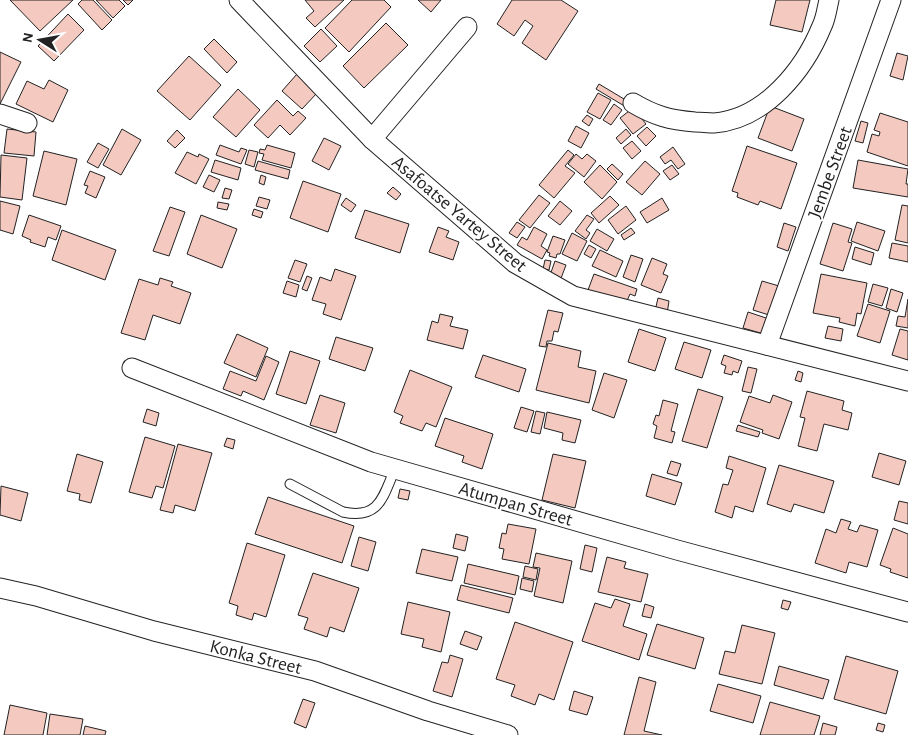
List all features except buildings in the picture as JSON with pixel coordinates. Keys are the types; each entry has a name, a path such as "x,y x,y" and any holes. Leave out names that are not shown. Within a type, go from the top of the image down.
{"street":[{"name":"Asafoatse Yartey Street","path":"239,0 372,139 515,263 572,296 908,381"},
{"path":"634,104 650,113 673,120 714,123 738,118 761,105 788,84 810,51 823,25 829,0"},
{"name":"Jembe Street","path":"767,345 891,0"},
{"path":"372,139 467,27"},
{"path":"0,114 27,123"},
{"name":"Atumpan Street","path":"132,368 366,460 677,550 908,612"},
{"name":"Konka Street","path":"0,588 36,596 154,631 315,671 428,711 508,735"}],"lane":[{"path":"290,484 343,512 363,514 376,508 383,498 396,469"}]}
